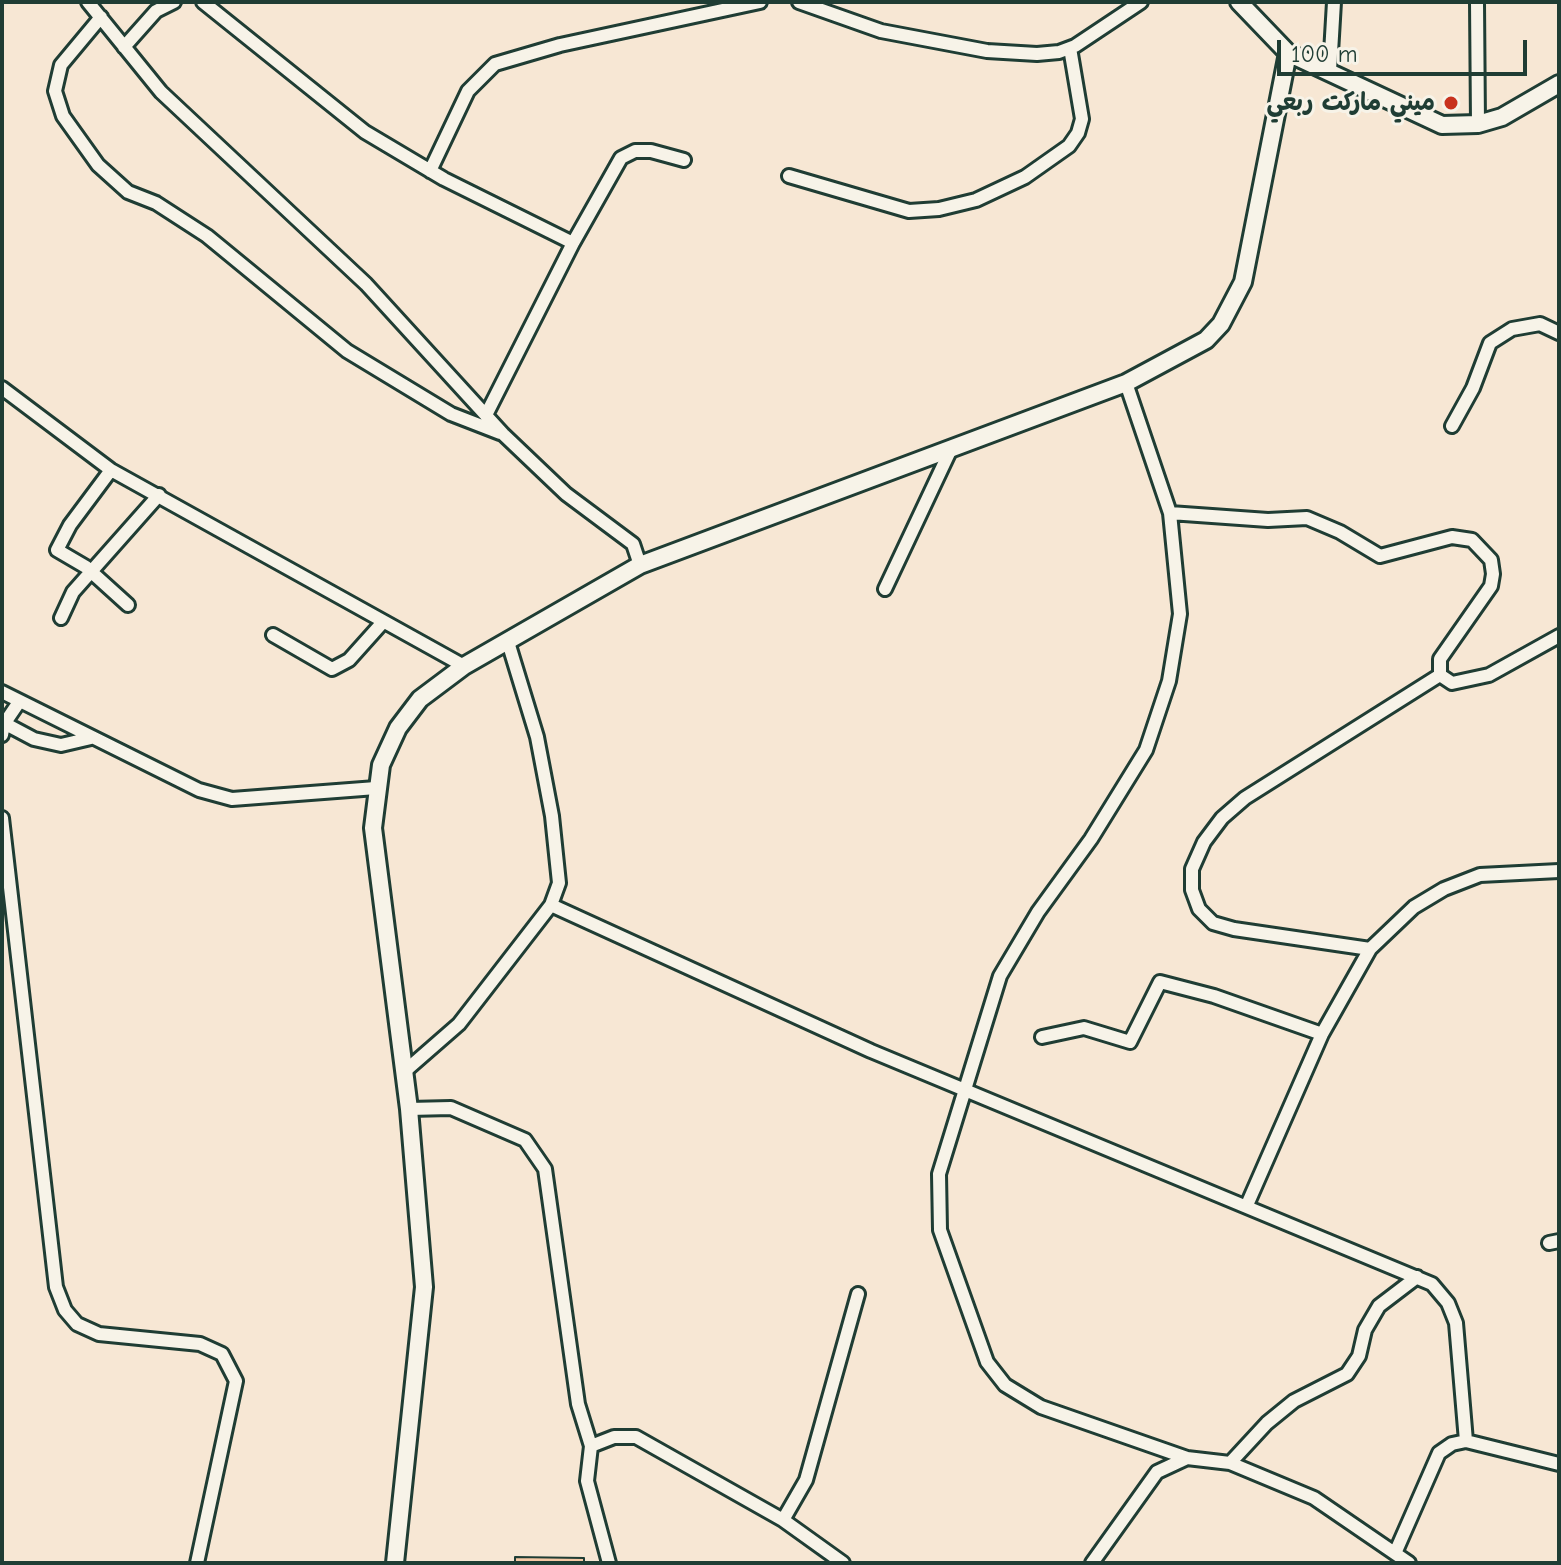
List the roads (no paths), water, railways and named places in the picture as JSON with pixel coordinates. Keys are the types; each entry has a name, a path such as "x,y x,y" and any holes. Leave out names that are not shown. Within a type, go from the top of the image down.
{"street":[{"path":"88,2 172,102 366,284 503,434 566,494 633,544 640,565"},
{"path":"124,47 156,11 174,2"},
{"path":"203,2 365,132 430,171 573,243"},
{"path":"430,171 441,140 468,91 495,64 560,45 760,2"},
{"path":"799,2 881,31 987,51 1037,54 1070,48 1141,2"},
{"path":"1239,2 1288,53 1442,125 1478,124 1514,111 1559,84"},
{"path":"1330,70 1334,2"},
{"path":"1477,2 1478,124"},
{"path":"101,17 61,65 55,91 63,116 98,165 128,192 156,203 207,236 347,351 451,414 503,434"},
{"path":"789,176 909,211 939,209 976,200 1025,177 1069,146 1078,133 1082,119 1070,48"},
{"path":"395,1563 424,1287 409,1109 373,828 381,765 398,728 420,699 464,666 640,565 1126,383 1206,340 1221,324 1243,282 1288,53"},
{"path":"486,415 573,243 621,158 635,151 651,151 684,160"},
{"path":"1452,426 1473,388 1490,343 1512,329 1540,324 1559,333"},
{"path":"1126,383 1170,513 1180,614 1169,681 1146,750 1091,839 1038,912 1000,976 939,1174 940,1230 987,1362 1005,1385 1041,1407 1187,1458 1230,1463 1314,1498 1396,1551 1409,1563"},
{"path":"2,388 111,470 464,666"},
{"path":"885,589 950,451"},
{"path":"111,470 70,525 57,550 91,572 128,605"},
{"path":"61,618 73,592 159,495"},
{"path":"1170,513 1268,520 1307,518 1340,532 1380,556 1452,537 1472,540 1491,560 1491,586 1440,659 1440,675"},
{"path":"273,635 332,669 349,660 383,622"},
{"path":"1440,675 1452,683 1489,675 1559,636"},
{"path":"404,1072 459,1024 551,905 559,883 552,816 537,737 508,642"},
{"path":"1370,949 1299,936 1256,933 1213,923 1194,899 1192,869 1212,830 1233,808 1440,675"},
{"path":"2,692 199,790 232,799 376,788"},
{"path":"19,702 3,727 61,745 91,738"},
{"path":"2,818 56,1287 65,1310 77,1324 99,1334 200,1344 222,1354 236,1381 197,1563"},
{"path":"1247,1205 1322,1034 1370,949 1414,907 1444,889 1480,875 1559,871"},
{"path":"551,905 871,1051 1432,1284 1448,1303 1456,1323 1466,1441"},
{"path":"1042,1037 1084,1028 1130,1042 1160,982 1214,996 1322,1034"},
{"path":"409,1109 451,1108 525,1140 545,1169 578,1404 591,1446 587,1481 609,1563"},
{"path":"1230,1463 1267,1423 1294,1401 1347,1374 1359,1356 1365,1330 1379,1306 1417,1277"},
{"path":"783,1520 806,1480 858,1294"},
{"path":"591,1446 614,1437 636,1437 783,1520 843,1563"},
{"path":"1396,1551 1439,1453 1466,1441 1559,1464"},
{"path":"1092,1563 1157,1472 1187,1458"}],"place":[{"name":"ميني ماركت ربعي","path":"1451,103"}]}
